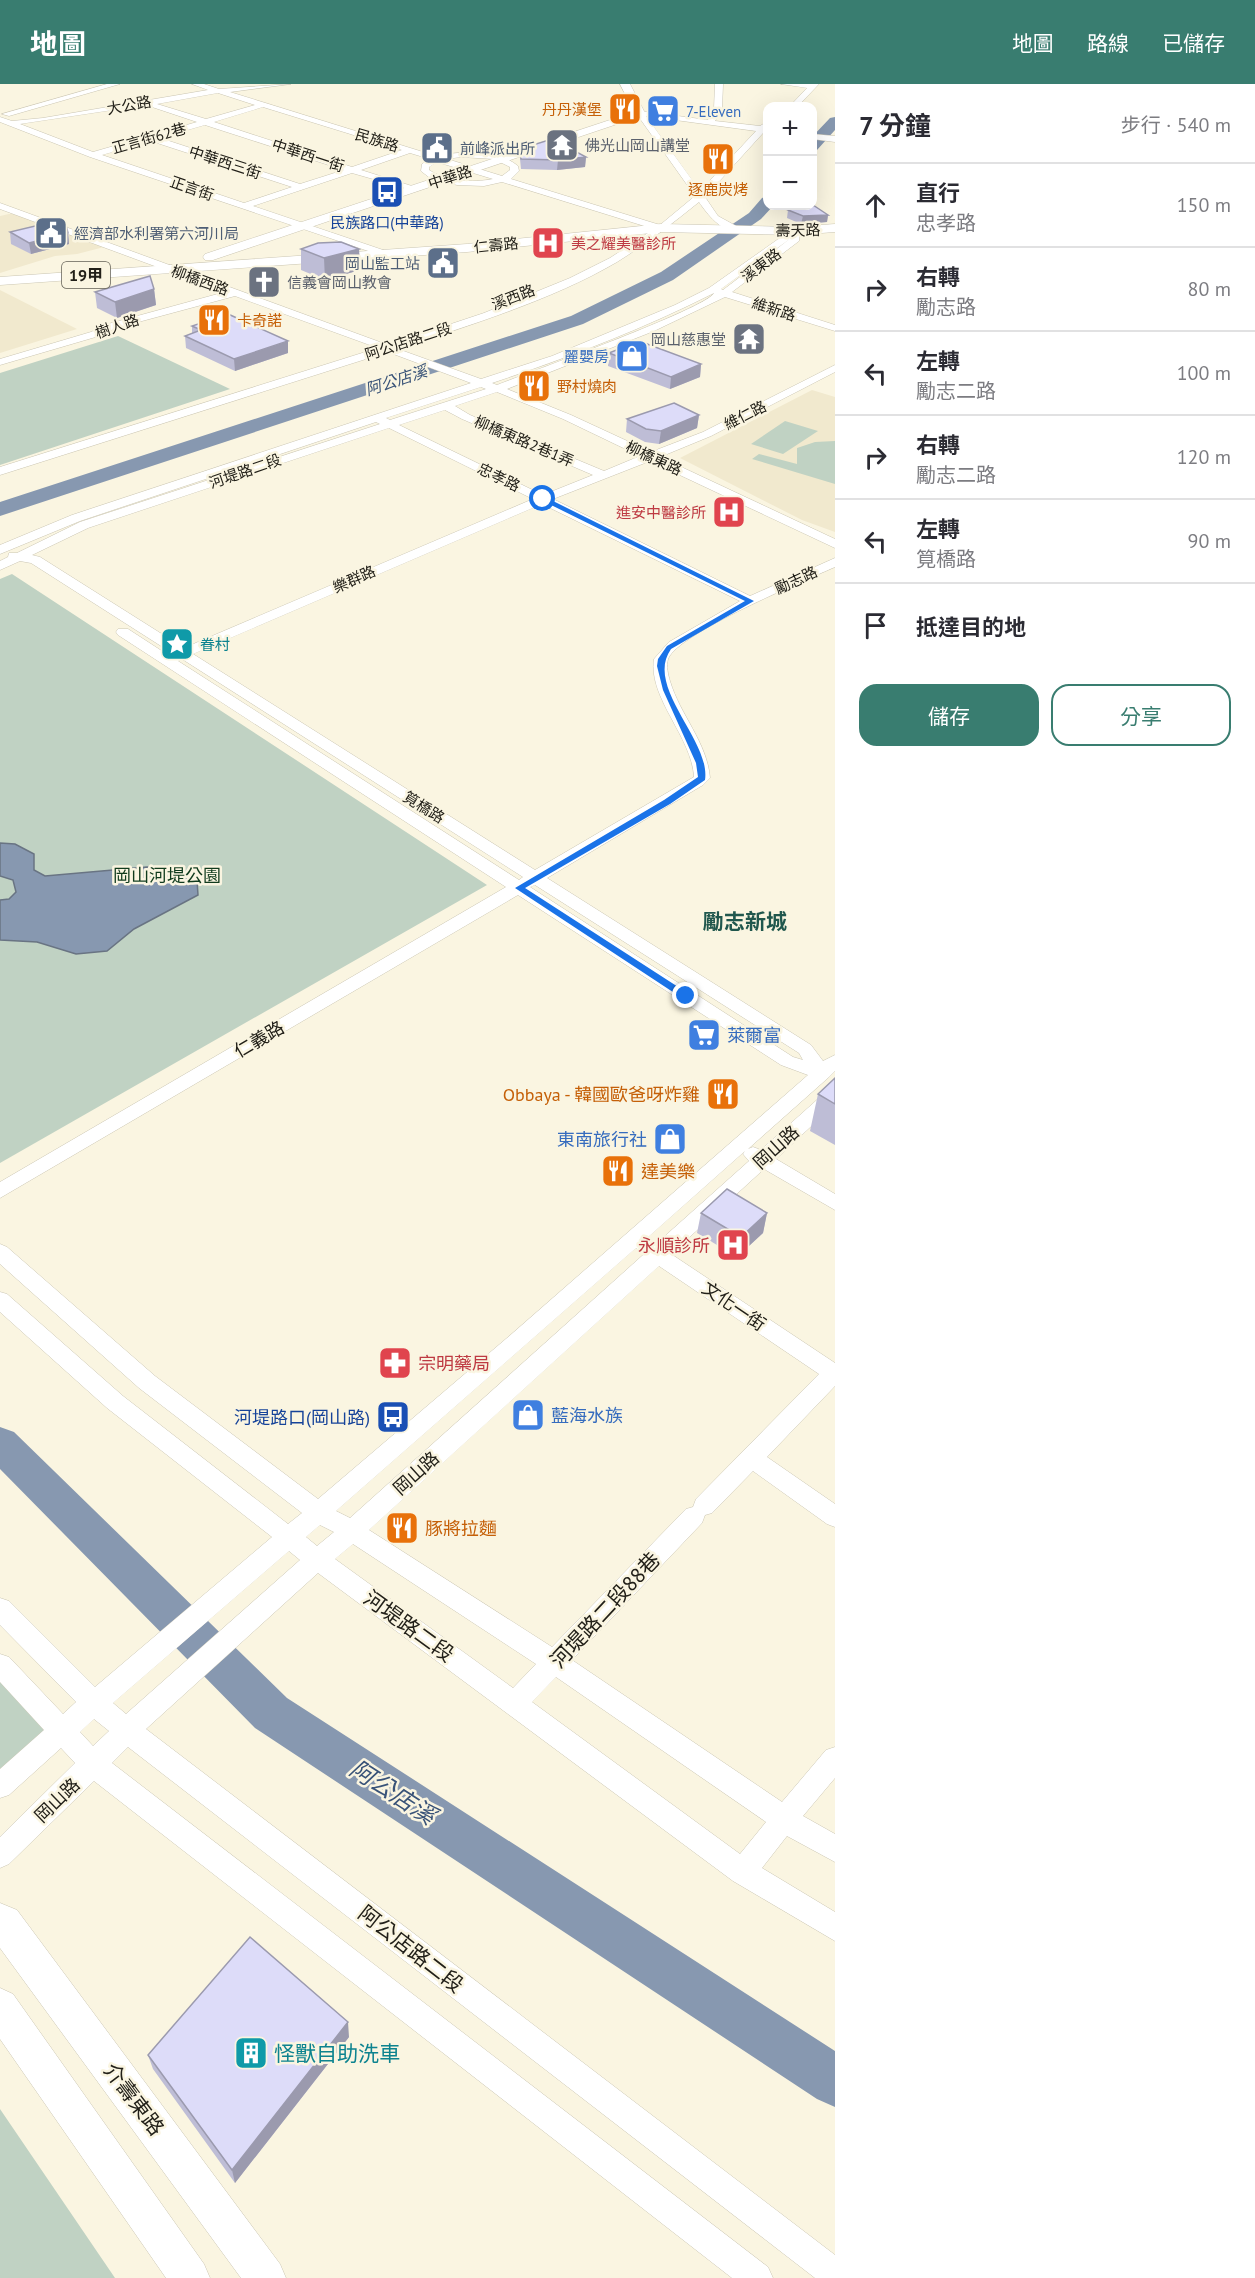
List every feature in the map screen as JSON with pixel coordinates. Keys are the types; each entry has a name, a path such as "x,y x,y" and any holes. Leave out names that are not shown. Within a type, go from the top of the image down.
{"main road":[{"path":"625,84 640,113"},
{"name":"中華路","path":"171,269 640,113"},
{"name":"仁壽路","path":"0,281 467,248 661,228 735,229"},
{"name":"壽天路","path":"735,229 794,231 835,228"},
{"name":"介壽東路","path":"0,1921 4,1923 266,2278"},
{"path":"0,2007 190,2278"}],"street":[{"path":"2,119 116,84"},
{"name":"民族路","path":"196,84 661,228"},
{"name":"大公路","path":"2,119 43,120 143,102 287,84"},
{"path":"710,123 718,110 719,84"},
{"path":"785,84 814,85"},
{"path":"787,102 803,85"},
{"path":"798,102 814,85"},
{"name":"中華西一街","path":"143,102 412,189"},
{"name":"正言街62巷","path":"93,155 263,105"},
{"path":"640,113 718,221 735,229"},
{"name":"中華路","path":"640,113 763,130"},
{"name":"正言街","path":"2,119 93,155 386,254"},
{"name":"阿公店路二段","path":"0,480 238,394 387,349 488,315 573,280 613,260 661,228 706,206 734,161 763,133"},
{"name":"阿公店路二段","path":"0,471 404,355 502,319 585,284 627,262 706,206 747,162 763,135"},
{"path":"817,137 835,140"},
{"name":"中華西三街","path":"151,138 300,187"},
{"path":"244,206 411,150"},
{"path":"476,154 503,159 514,166 515,171 503,179 478,183 441,180 425,171 425,166 437,158 476,154"},
{"path":"734,161 747,162"},
{"name":"柳橋西路","path":"0,206 476,382"},
{"name":"溪東路","path":"476,382 556,358 640,325 713,290 794,231 796,239 725,293 650,329 496,389"},
{"name":"溪西路","path":"442,323 585,269"},
{"name":"維新路","path":"713,290 835,328"},
{"name":"樹人路","path":"0,362 95,334 112,326 234,293"},
{"path":"0,369 110,335"},
{"name":"維仁路","path":"604,476 707,434 835,368"},
{"name":"柳橋東路","path":"476,382 567,417 835,544"},
{"name":"河堤路二段","path":"0,566 84,525 382,420 476,382"},
{"name":"河堤路二段","path":"0,551 76,518 382,420 446,405 496,389"},
{"path":"238,394 249,400"},
{"name":"柳橋東路2巷1弄","path":"446,405 466,417 604,476"},
{"name":"忠孝路","path":"382,420 750,601"},
{"name":"樂群路","path":"166,660 543,499 604,476"},
{"name":"筧橋路","path":"0,551 35,560 704,984 804,1049 831,1072"},
{"name":"筧橋路","path":"17,557 20,565 787,1061 831,1072"},
{"name":"勵志路","path":"664,653 697,630 750,601 835,562"},
{"name":"仁義路","path":"0,1191 667,802 702,778 700,763 666,690 660,666 664,653"},
{"path":"376,796 393,787"},
{"path":"686,996 704,984"},
{"name":"岡山路","path":"0,1786 633,1239 738,1144 831,1072"},
{"name":"岡山路","path":"0,1855 149,1709 285,1586 352,1531 835,1094"},
{"path":"738,1144 835,1203"},
{"name":"文化一街","path":"633,1239 835,1374"},
{"path":"0,1252 147,1382 318,1512 352,1531 556,1663 784,1818 835,1850"},
{"name":"河堤路二段","path":"0,1300 115,1402 318,1560 743,1872 835,1927"},
{"name":"河堤路二段88巷","path":"515,1703 556,1663 750,1457 835,1374"},
{"path":"750,1457 835,1517"},
{"name":"阿公店路二段","path":"0,1609 95,1704 128,1731 835,2274"},
{"path":"0,1665 60,1732 94,1764 757,2278"},
{"path":"743,1872 784,1818 835,1760"}],"shaded area":[{"path":"18,212 108,246 77,254 55,256 0,273 0,216"},
{"path":"0,290 77,329 0,353"},
{"path":"812,390 835,397 835,532 802,520 680,458"}],"green space":[{"path":"118,336 230,389 0,465 0,373"},
{"path":"785,421 818,431 783,454 751,444"},
{"path":"835,441 835,484 752,459 759,454 797,464 797,448 815,442"},
{"name":"岡山河堤公園","path":"12,574 487,885 0,1163 0,579"},
{"path":"0,1665 60,1732 0,1786"},
{"path":"0,2109 115,2278 0,2278"}],"water":[{"path":"0,843 15,844 34,854 34,870 45,876 147,867 172,869 197,880 198,895 134,929 107,951 76,954 37,942 0,940 0,900 9,899 16,892 13,880 0,876"}],"building":[{"path":"552,139 586,157 558,160 521,159 520,149"},
{"path":"817,208 828,215 803,216 788,210 817,210"},
{"path":"56,221 66,225 68,233 29,243 10,232"},
{"path":"341,242 359,249 324,258 301,249 318,243"},
{"path":"150,276 154,289 115,302 95,292"},
{"path":"228,314 288,341 234,359 185,336 201,330 192,326"},
{"path":"639,341 701,364 671,377 609,353"},
{"path":"674,403 699,415 661,431 646,429 627,419"},
{"path":"835,1078 835,1104 818,1094"},
{"path":"727,1189 767,1213 741,1237 701,1213"},
{"name":"怪獸自助洗車","path":"250,1937 348,2022 232,2170 148,2055"}],"waterway":[{"name":"阿公店溪","path":"817,141 835,121"},
{"name":"阿公店溪","path":"0,509 577,320 667,276 755,216 763,207"},
{"name":"阿公店溪","path":"0,1443 271,1713 835,2081"}],"place":[{"name":"丹丹漢堡","path":"625,109"},
{"name":"7-Eleven","path":"663,111"},
{"name":"佛光山岡山講堂","path":"562,145"},
{"name":"前峰派出所","path":"437,148"},
{"name":"逐鹿炭烤","path":"718,159"},
{"name":"民族路口(中華路)","path":"387,192"},
{"name":"經濟部水利署第六河川局","path":"51,233"},
{"name":"美之耀美醫診所","path":"548,243"},
{"name":"岡山監工站","path":"443,263"},
{"name":"信義會岡山教會","path":"264,282"},
{"name":"卡奇諾","path":"214,320"},
{"name":"岡山慈惠堂","path":"749,339"},
{"name":"麗嬰房","path":"632,356"},
{"name":"野村燒肉","path":"534,386"},
{"name":"進安中醫診所","path":"729,512"},
{"name":"眷村","path":"177,644"},
{"name":"萊爾富","path":"704,1035"},
{"name":"Obbaya - 韓國歐爸呀炸雞","path":"723,1094"},
{"name":"東南旅行社","path":"670,1139"},
{"name":"達美樂","path":"618,1171"},
{"name":"永順診所","path":"733,1245"},
{"name":"宗明藥局","path":"395,1363"},
{"name":"藍海水族","path":"528,1415"},
{"name":"河堤路口(岡山路)","path":"393,1417"},
{"name":"豚將拉麵","path":"402,1528"},
{"name":"怪獸自助洗車","path":"251,2053"}],"district":[{"name":"勵志新城","path":"745,921"}],"route":[{"path":"543,499 750,601 669,648 661,659 660,666 666,690 700,763 702,778 667,802 519,888 686,996"}]}
